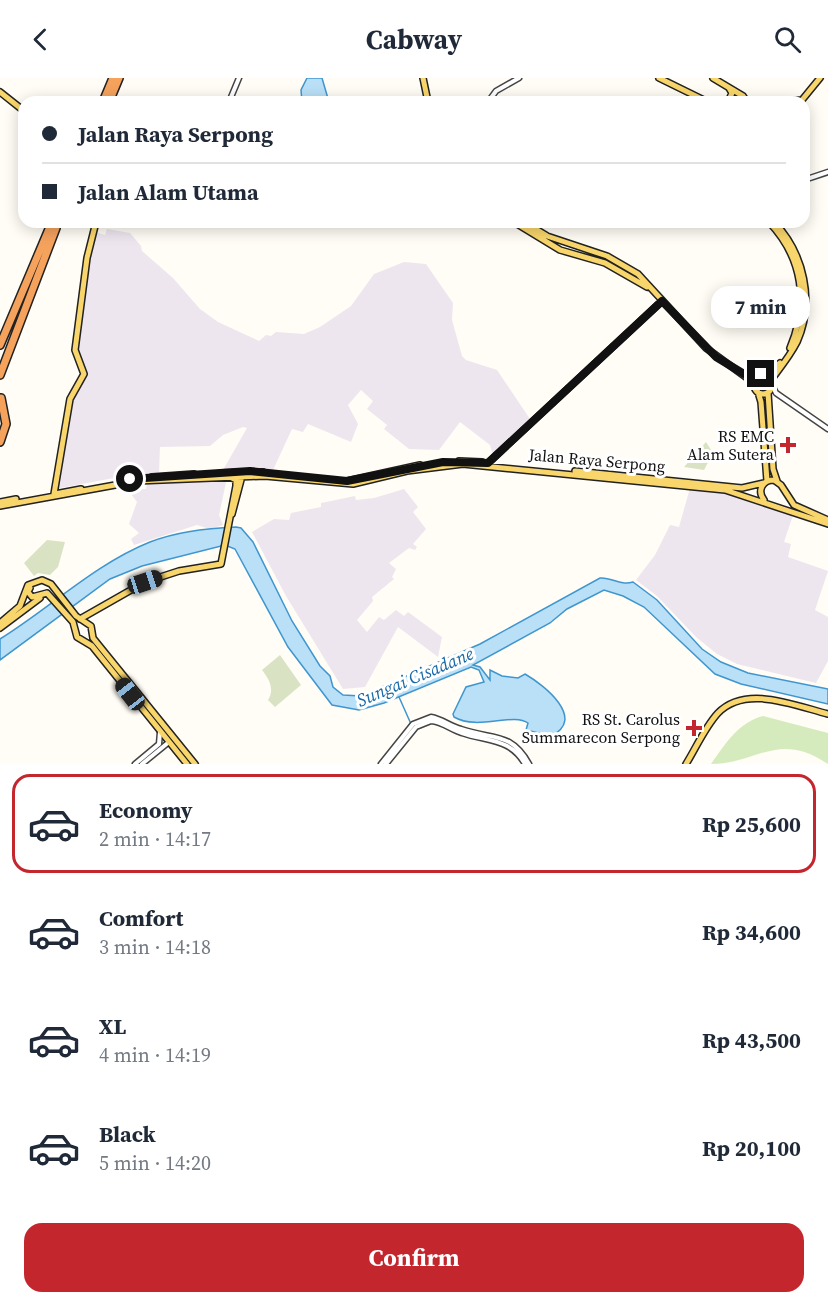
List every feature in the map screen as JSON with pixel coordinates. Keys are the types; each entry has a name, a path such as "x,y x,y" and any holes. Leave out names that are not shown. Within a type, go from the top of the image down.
{"highway":[{"path":"106,96 113,78"},
{"path":"112,96 119,78"},
{"path":"0,345 54,228"},
{"path":"0,358 54,228"},
{"path":"0,375 55,228"},
{"path":"0,443 6,430 1,398"},
{"path":"0,416 4,424 0,443"}],"main road":[{"path":"423,78 427,96"},
{"path":"659,78 696,96"},
{"path":"713,78 742,96"},
{"path":"805,96 819,78"},
{"path":"803,96 819,78"},
{"path":"729,86 732,93 731,96"},
{"path":"0,92 18,106"},
{"path":"54,494 70,399 84,374 75,350 87,258 94,228"},
{"path":"526,228 546,238 558,238 573,250"},
{"path":"532,228 560,250 573,250 613,259 638,274 716,357 749,377 754,383 761,402 770,480 784,490 790,502 785,504 786,509"},
{"path":"754,383 759,376 767,374 790,347 800,319 801,298 795,262 774,228"},
{"path":"779,228 798,260 805,301 797,341 768,392 770,480 760,493 768,502 780,500 784,490"},
{"path":"488,463 662,302"},
{"path":"749,377 767,374"},
{"path":"767,374 772,382"},
{"path":"758,392 768,392"},
{"path":"499,464 500,452"},
{"name":"Jalan Raya Serpong","path":"29,499 138,478 239,474 353,484 423,467 464,461 750,488 770,480"},
{"name":"Jalan Raya Serpong","path":"423,467 473,465 725,490 748,495 828,522"},
{"path":"0,504 137,481 239,474 221,563 215,568 180,574 138,588 92,615 91,634"},
{"path":"228,476 236,481 231,514"},
{"path":"748,495 755,492 750,488"},
{"name":"Jalan Raya Serpong","path":"790,502 803,511 828,522"},
{"path":"195,764 92,646 78,638 74,629 77,619 145,582 178,571 215,568"},
{"path":"0,623 16,612 23,602 26,588 34,582 46,580 56,596 77,619 91,626"},
{"path":"34,582 29,589 29,594 34,598 49,594 56,596"},
{"path":"0,628 44,595"},
{"path":"74,629 81,622 88,626 91,634 160,731 187,764"},
{"path":"686,764 719,713 741,700 762,698 828,714"}],"street":[{"path":"232,96 239,78"},
{"path":"493,96 519,78"},
{"path":"810,178 828,172"},
{"path":"772,382 776,393"},
{"path":"768,392 776,393 828,429"},
{"path":"382,764 417,722 435,717 463,730 510,741 522,752 527,764"},
{"path":"135,764 159,744 160,731"},
{"path":"386,764 406,735"},
{"path":"142,764 169,742"}],"shaded area":[{"path":"107,229 130,233 141,246 142,251 173,278 200,309 218,322 259,341 266,335 271,336 276,332 304,334 320,327 351,306 374,274 404,262 426,264 453,303 452,320 462,356 466,360 497,370 530,419 493,455 490,445 460,422 439,450 409,449 384,429 387,425 367,409 373,401 361,390 348,405 358,424 351,442 308,424 303,432 292,429 273,470 223,470 247,428 243,427 223,435 210,446 160,447 159,473 130,475 55,489 72,393 84,374 77,349 92,244 95,232 105,235"},
{"path":"227,478 219,515 223,525 210,529 197,525 134,545 131,539 139,533 129,524 137,502 131,494 133,489 146,489 147,483"},
{"path":"690,488 726,492 793,515 784,542 791,544 788,557 828,571 815,610 828,617 828,661 816,683 737,664 717,654 696,637 657,596 636,580 655,555 670,525 679,527"},
{"path":"404,489 418,507 413,512 426,529 413,544 417,547 415,550 409,548 389,563 396,569 392,577 394,579 372,597 373,601 357,620 367,632 379,617 384,620 396,610 404,616 408,612 442,637 438,657 398,627 365,687 343,689 286,596 252,532 274,519 289,520 291,513 321,507 321,503 355,496 356,500 374,498"}],"green space":[{"path":"706,442 713,453 704,470 684,467"},
{"path":"47,540 65,542 58,567 50,575 38,573 34,576 24,563"},
{"path":"280,655 301,685 275,707 268,700 271,688 262,670"},
{"path":"763,716 828,733 828,764 811,754 781,749 727,763 711,764 740,729 754,719"}],"water":[{"path":"307,78 322,78 327,96 302,96 301,90"},
{"name":"Sungai Cisadane","path":"241,528 253,542 292,621 320,666 330,676 333,687 343,695 361,696 480,644 600,578 604,578 624,583 633,582 657,600 702,649 721,662 748,673 828,689 828,704 741,684 715,674 644,607 623,596 604,590 567,609 550,623 473,665 480,667 490,680 490,670 502,676 518,678 525,674 551,694 564,712 565,721 561,729 551,736 526,730 528,723 521,720 474,722 454,717 453,714 466,687 484,682 479,670 471,667 384,703 359,710 332,705 288,647 235,549 225,545 142,566 110,579 0,660 0,639 110,562 150,542 170,536"}],"waterway":[{"name":"Sungai Cisadane","path":"399,697 411,724"}],"place":[{"name":"RS EMC Alam Sutera","path":"788,445"},
{"name":"RS St. Carolus Summarecon Serpong","path":"694,728"}],"route":[{"path":"130,479 250,471 347,481 443,462 488,463 621,336 662,301 716,357 749,377 761,374"}]}
